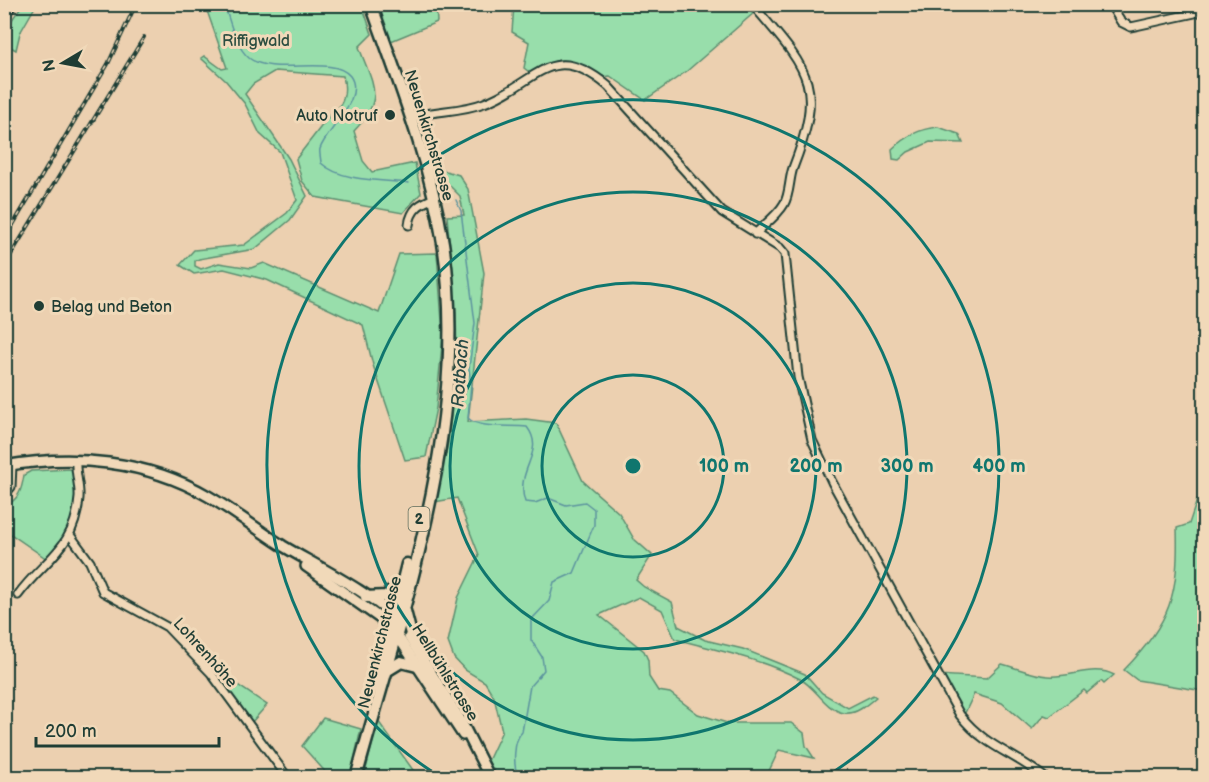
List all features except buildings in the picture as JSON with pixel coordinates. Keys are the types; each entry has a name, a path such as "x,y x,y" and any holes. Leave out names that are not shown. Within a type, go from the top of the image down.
{"highway":[{"path":"4,11 10,4"}],"main road":[{"name":"Neuenkirchstrasse","path":"369,732 373,700 395,625 404,605 437,457 447,398 450,327 445,255 435,198 411,117 370,4"},
{"name":"Neuenkirchstrasse","path":"369,732 388,670 402,581 437,457"},
{"path":"8,465 76,461 130,466 174,480 216,500 395,625"},
{"path":"284,546 366,597 395,625"},
{"path":"366,597 388,595 402,581"},
{"path":"404,605 413,642"},
{"name":"Hellbühlstrasse","path":"395,625 413,642 460,719 470,743 490,777"},
{"name":"Hellbühlstrasse","path":"395,625 417,666 455,725 470,743"},
{"path":"388,670 401,662 417,666"},
{"name":"2","path":"357,777 369,732"}],"street":[{"path":"752,4 797,59 806,76 811,102 807,133 792,172 786,202 755,234"},
{"path":"1110,4 1124,26 1131,27 1204,11"},
{"path":"411,117 481,105 555,64 574,65 608,86 722,212 780,248 784,254 789,309 804,410 812,440 832,482 960,715 971,729 996,749 1030,766 1045,777"},
{"path":"409,225 410,216 418,206 435,198"},
{"path":"18,595 57,554 70,535 79,498 76,461"},
{"path":"4,494 11,487 8,465"},
{"name":"Lohrenhöhe","path":"70,535 90,562 103,592 147,613 167,627 211,673 288,777"}],"green space":[{"path":"22,5 36,5 20,33 16,50 5,44 5,30"},
{"name":"Riffigwald","path":"205,5 362,5 372,34 359,47 374,91 370,109 354,131 363,161 372,172 415,163 421,193 403,213 315,197 302,181 296,159 341,103 345,88 343,76 275,71 253,84 245,94 289,159 307,196 290,220 255,249 199,259 195,261 195,266 201,269 219,263 251,268 264,263 379,313 399,254 437,253 443,335 436,408 426,457 405,460 373,365 363,325 267,280 224,269 194,274 180,265 194,250 244,245 287,213 297,200 280,152 260,134 245,104 226,81 201,58 204,56 222,69 227,68"},
{"path":"376,5 436,5 437,22 391,41"},
{"path":"514,5 763,5 687,71 645,100 610,76 597,75 566,60 552,62 533,75 524,68 529,42 512,32"},
{"path":"938,127 959,134 963,143 930,142 908,152 899,160 893,159 892,149 902,140 919,131"},
{"path":"439,169 459,175 468,189 484,273 468,422 526,419 556,423 583,481 619,513 634,539 652,555 636,580 644,587 672,602 678,626 705,640 743,649 805,674 822,693 848,708 873,695 876,697 862,708 844,713 831,707 806,683 785,672 739,656 675,639 662,610 639,597 599,615 644,651 648,660 649,677 658,691 670,693 698,714 727,723 791,723 804,733 806,746 814,758 779,750 766,777 497,777 488,761 502,731 494,697 485,682 465,670 454,658 448,642 458,598 479,555 457,498 434,502 448,444 457,356 456,314 447,216 464,215 460,196 434,170"},
{"path":"71,469 76,481 77,493 73,517 62,539 47,559 5,530 5,505 17,497 24,475 31,471"},
{"path":"1204,489 1204,691 1137,680 1124,670 1152,637 1169,606 1176,571 1177,528 1189,524 1197,500"},
{"path":"1002,664 1048,676 1090,671 1114,675 1104,684 1101,681 1087,693 1084,690 1049,717 1044,715 1032,729 1002,703 974,694 963,717 938,675 987,678"},
{"path":"220,673 267,705 251,723 217,677"},
{"path":"323,718 361,729 350,777 330,777 302,746"},
{"path":"378,721 418,777 364,777"}],"waterway":[{"name":"Rotbach","path":"224,4 237,40 249,58 273,66 330,67 342,70 350,76 354,85 353,94 320,149 321,163 340,174 351,177 409,183"},
{"name":"Rotbach","path":"456,200 461,211 475,323 469,368 471,384 468,418 479,424 527,427 534,445 523,480 525,502 535,503 548,498 566,505 585,502 594,509 594,525 574,573 554,582 549,601 531,620 531,640 542,657 544,670 530,686 522,732 515,747 516,771 518,776 526,778"}],"railway":[{"path":"4,240 108,64 136,4"},
{"path":"4,266 144,37"}],"place":[{"name":"Auto Notruf","path":"390,115"},
{"name":"Belag und Beton","path":"39,306"}]}
